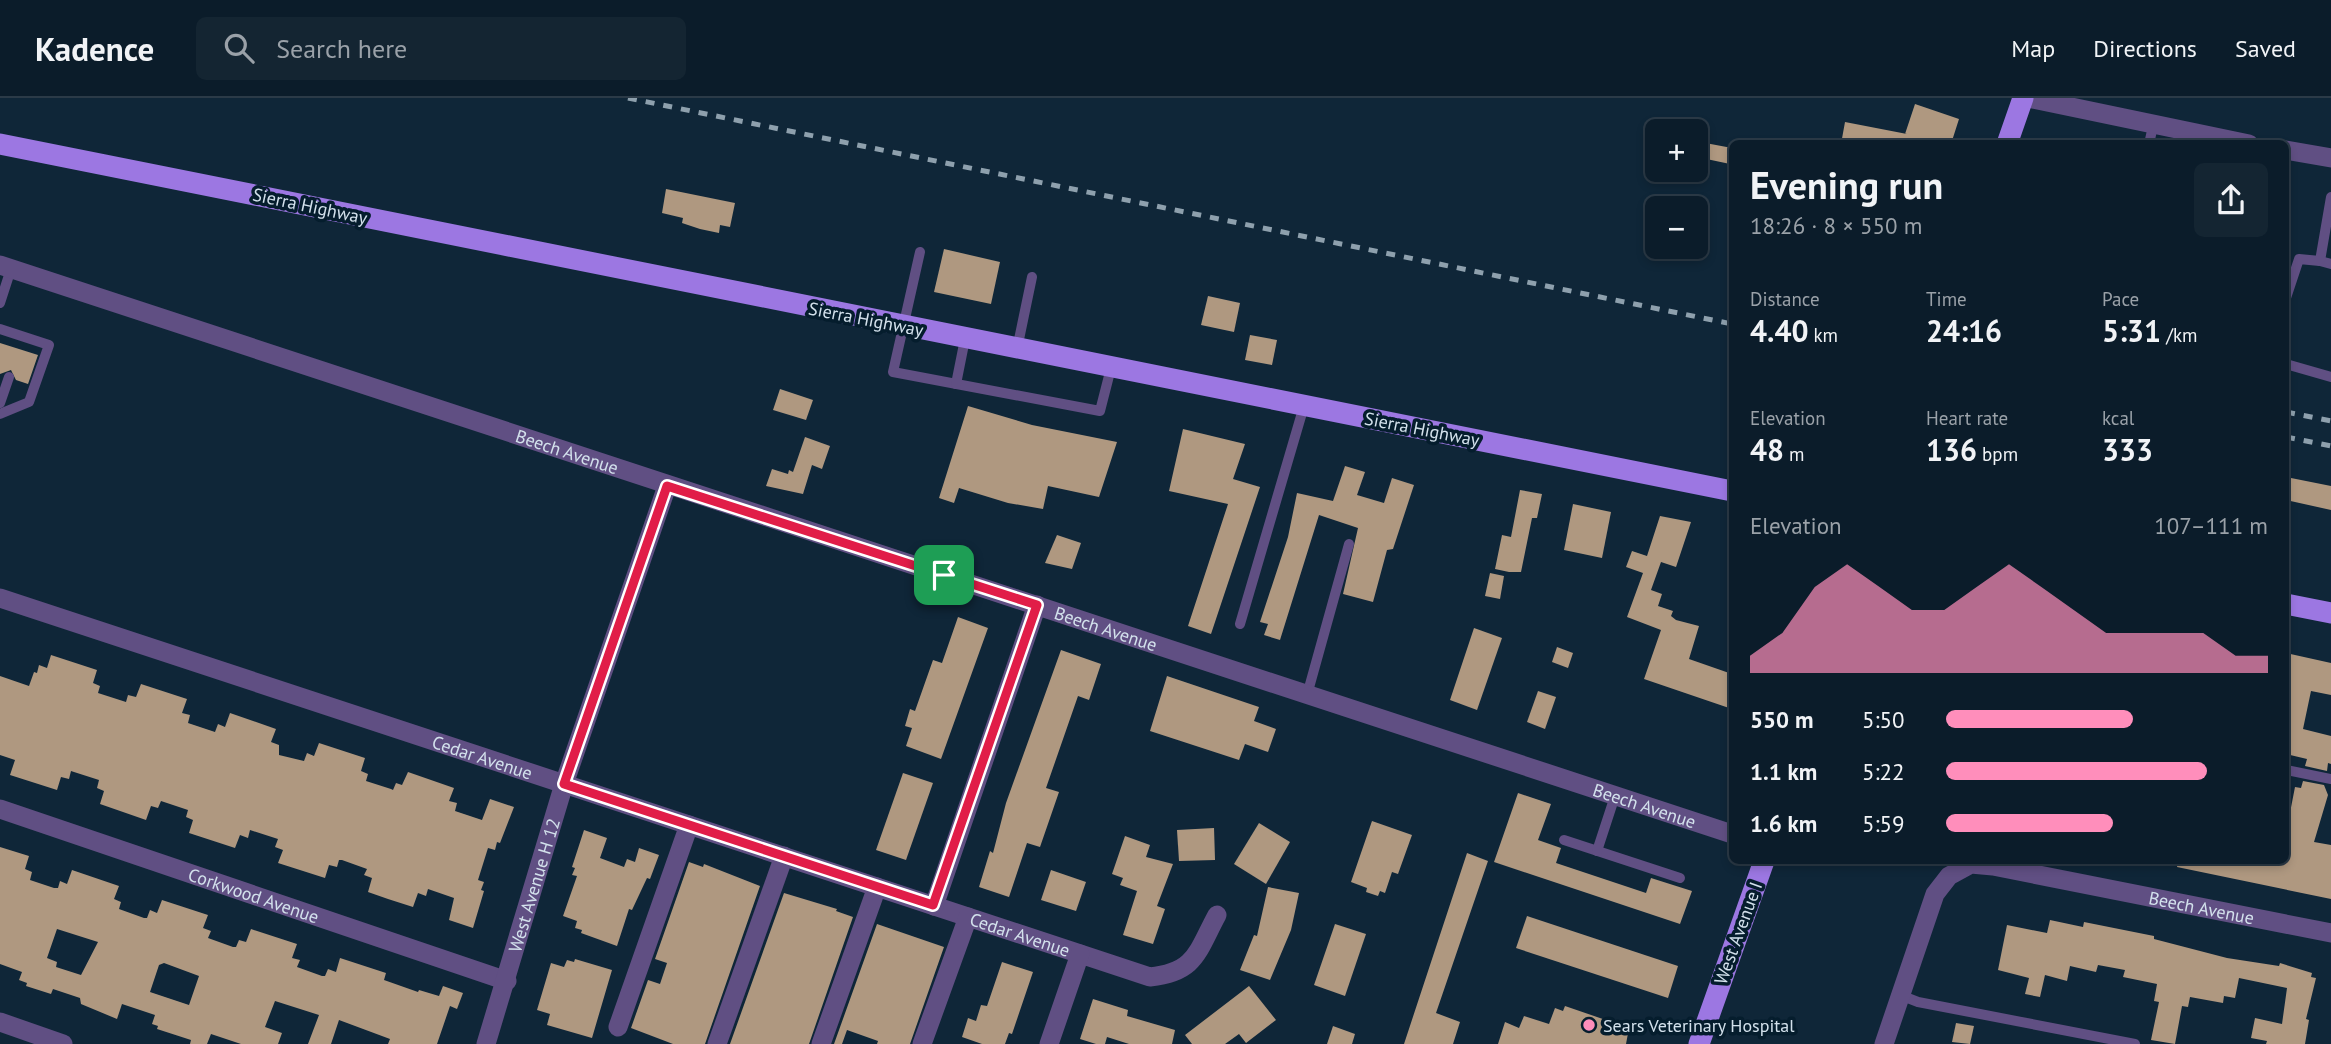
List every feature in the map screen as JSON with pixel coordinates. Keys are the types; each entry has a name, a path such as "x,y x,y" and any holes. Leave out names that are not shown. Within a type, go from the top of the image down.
{"main road":[{"path":"2009,140 2025,98"},
{"name":"Sierra Highway","path":"0,145 1729,490"},
{"path":"2289,605 2331,613"},
{"name":"West Avenue I","path":"1699,1044 1763,864"}],"street":[{"path":"2025,98 2151,135 2205,140"},
{"path":"2289,151 2331,158"},
{"name":"Beech Avenue","path":"6,267 1729,833"},
{"name":"West Avenue H 12","path":"486,1044 564,784 667,486"},
{"name":"Cedar Avenue","path":"0,598 1150,976 1173,974 1192,962 1217,915"},
{"path":"933,905 1037,605"},
{"name":"Corkwood Avenue","path":"0,809 507,981"},
{"path":"618,1027 689,825"},
{"path":"717,1044 784,856"},
{"name":"Beech Avenue","path":"1900,995 1935,894 1950,876 1971,864 2045,868 2331,933"},
{"path":"821,1044 877,887"},
{"path":"922,1044 968,917"},
{"path":"1049,1044 1080,954"},
{"path":"1884,1044 1900,995"},
{"path":"0,1022 63,1044"}],"lane":[{"path":"2320,261 2331,197"},
{"path":"920,252 893,372 1100,411 1111,368"},
{"path":"2289,289 2299,259 2331,264"},
{"path":"0,303 6,267"},
{"path":"1017,349 1032,277"},
{"path":"0,329 50,345 29,402 0,414"},
{"path":"18,349 23,337"},
{"path":"956,383 965,339"},
{"path":"2289,365 2331,377"},
{"path":"0,403 9,377"},
{"path":"1240,624 1304,406"},
{"path":"1307,695 1349,544"},
{"path":"2289,770 2331,779"},
{"path":"1597,851 1615,796"},
{"path":"1564,840 1680,878"},
{"path":"1900,995 1918,1002 2135,1044"}],"building":[{"path":"1915,104 1959,119 1952,140 1842,140 1845,122 1905,134"},
{"path":"1708,144 1729,147 1729,164 1708,159"},
{"path":"666,189 735,203 730,227 720,225 719,233 682,223 683,218 662,213"},
{"path":"944,249 1000,262 991,304 934,292"},
{"path":"1208,296 1240,303 1234,332 1201,325"},
{"path":"1250,335 1277,340 1272,365 1245,360"},
{"path":"0,343 38,355 28,384 16,380 11,370 0,374"},
{"path":"780,389 813,400 806,420 773,410"},
{"path":"968,406 1032,425 1117,442 1099,497 1048,486 1043,509 1008,503 959,488 954,503 939,498"},
{"path":"1183,429 1245,444 1233,479 1260,487 1211,634 1188,626 1228,504 1169,491"},
{"path":"805,437 830,446 822,469 812,465 803,494 766,486 772,469 788,474 789,470 793,472"},
{"path":"1345,466 1365,472 1357,495 1384,503 1392,478 1414,485 1393,549 1387,550 1373,602 1343,594 1358,528 1319,515 1280,640 1264,635 1268,624 1260,622 1288,537 1297,493 1333,501"},
{"path":"2289,478 2331,486 2331,510 2289,501"},
{"path":"1520,490 1542,494 1537,518 1532,518 1521,572 1495,569 1502,535 1511,537"},
{"path":"1573,504 1611,512 1602,558 1564,550"},
{"path":"1660,516 1691,522 1676,567 1661,562 1651,590 1662,594 1658,606 1673,611 1671,616 1676,620 1699,626 1689,659 1729,673 1729,708 1644,679 1661,630 1627,617 1643,573 1626,567 1632,551 1647,556"},
{"path":"1057,535 1081,543 1072,569 1045,563"},
{"path":"1490,573 1504,576 1500,599 1485,596"},
{"path":"958,617 988,628 941,759 906,746 912,728 905,726 910,709 915,711 933,660 942,663"},
{"path":"1474,628 1502,638 1477,710 1450,700"},
{"path":"1557,647 1573,653 1568,668 1552,662"},
{"path":"1061,650 1101,664 1089,700 1078,696 1046,788 1059,792 1040,847 1027,843 1009,897 979,887 990,851 993,853 1006,803"},
{"path":"2289,654 2331,663 2331,695 2311,691 2303,729 2331,736 2331,764 2328,763 2327,771 2305,766 2307,759 2289,755"},
{"path":"51,655 97,670 93,683 100,686 98,693 126,702 128,695 136,697 141,684 187,699 182,713 190,715 188,723 215,732 218,724 225,727 230,713 276,729 271,742 279,745 279,755 304,761 307,753 314,756 319,743 365,758 361,771 368,774 366,781 393,790 396,783 402,785 408,772 454,788 449,801 457,803 455,811 482,820 490,799 514,807 500,843 497,842 495,850 488,848 478,880 484,882 481,890 484,891 473,928 449,920 454,898 428,889 426,896 418,893 413,907 388,899 368,892 372,878 364,875 367,869 342,860 339,860 337,867 329,865 325,878 278,863 283,850 275,847 278,839 250,830 248,838 240,835 235,848 189,833 193,820 186,817 188,810 161,801 158,808 151,806 146,820 100,804 104,791 97,788 99,780 71,771 69,779 61,777 57,790 10,775 15,760 0,755 0,676 29,686 39,665 47,668"},
{"path":"1167,676 1259,707 1254,721 1276,729 1268,752 1245,744 1239,760 1150,731"},
{"path":"1538,691 1556,697 1545,729 1527,722"},
{"path":"903,773 933,783 906,860 876,850"},
{"path":"2303,781 2324,785 2328,795 2314,842 2331,845 2331,899 2177,867 2178,864 2289,864 2289,818 2295,787 2301,788"},
{"path":"1518,793 1551,804 1538,840 1561,848 1556,863 1646,893 1651,878 1692,891 1680,924 1494,862"},
{"path":"1372,821 1412,835 1398,874 1392,872 1385,893 1380,891 1378,896 1351,882"},
{"path":"1259,823 1290,842 1266,884 1234,864"},
{"path":"1214,828 1215,860 1179,861 1177,830"},
{"path":"584,830 607,838 600,858 624,867 627,859 635,862 639,848 659,855 650,879 647,878 632,910 629,909 617,946 581,933 582,930 575,928 577,921 563,916 577,876 572,875 575,868 572,867"},
{"path":"1125,836 1150,845 1146,857 1173,864 1157,906 1165,909 1153,944 1123,935 1137,891 1120,885 1123,878 1112,874"},
{"path":"0,847 29,856 25,869 32,872 30,880 54,888 58,888 60,881 67,884 72,870 119,886 114,899 121,902 119,909 144,918 147,918 150,910 157,913 162,900 208,915 203,928 211,931 208,938 233,947 236,947 239,940 246,942 251,929 297,944 292,958 300,960 297,967 322,976 325,976 328,969 336,972 340,958 386,973 384,980 418,992 419,990 439,996 443,986 463,993 457,1009 450,1006 437,1044 388,1044 390,1039 339,1020 331,1044 308,1044 319,1015 275,1001 265,1027 282,1033 278,1044 241,1044 211,1034 207,1044 190,1044 191,1040 157,1029 158,1026 152,1024 155,1015 122,1004 117,1019 81,1004 80,998 53,989 51,994 26,986 27,983 19,980 22,972 0,964","holes":["57,929 98,942 81,975 56,967 57,962 47,958","164,963 199,976 189,1005 150,992 159,965"]},
{"path":"1467,853 1488,861 1436,1013 1460,1022 1453,1044 1404,1044"},
{"path":"689,862 703,867 704,864 760,886 705,1044 673,1044 631,1028 648,980 660,984 667,963 655,959"},
{"path":"1051,870 1086,882 1076,911 1041,900"},
{"path":"1268,887 1299,893 1291,930 1270,980 1240,970 1254,935 1257,936"},
{"path":"784,893 837,909 836,911 853,917 809,1044 730,1044"},
{"path":"1527,916 1678,966 1668,998 1516,948"},
{"path":"2050,920 2083,927 2084,922 2154,936 2154,939 2227,958 2279,966 2280,963 2312,973 2311,977 2316,978 2306,1019 2309,1020 2305,1044 2266,1044 2267,1041 2251,1038 2255,1018 2282,1024 2287,988 2239,978 2235,998 2224,996 2223,1003 2190,997 2188,1007 2182,1006 2175,1044 2151,1040 2159,1002 2154,1001 2157,984 2123,977 2125,970 2098,965 2096,972 2070,966 2067,981 2045,975 2040,997 2025,994 2029,978 1998,970 2007,925 2047,933"},
{"path":"877,924 944,947 910,1044 877,1044 878,1041 847,1030 842,1044 834,1044"},
{"path":"1335,924 1366,934 1345,996 1314,985"},
{"path":"575,959 612,970 592,1038 547,1025 550,1014 537,1010 551,963 564,967 567,960 574,962"},
{"path":"1002,962 1033,972 1012,1034 1009,1033 1005,1044 982,1044 962,1037 968,1018 976,1021 981,1005 987,1006"},
{"path":"1249,986 1276,1020 1246,1043 1239,1034 1225,1044 1192,1044 1185,1035"},
{"path":"1093,999 1128,1010 1127,1016 1175,1030 1172,1044 1129,1044 1107,1037 1105,1044 1096,1044 1080,1039"},
{"name":"Sears Veterinary Hospital","path":"1565,1006 1629,1028 1626,1044 1498,1044 1505,1022 1519,1028 1524,1016 1549,1024 1555,1008 1563,1011"},
{"path":"1956,1023 1974,1026 1970,1044 1952,1042"},
{"path":"1333,1026 1355,1034 1352,1044 1327,1044"}],"railway":[{"path":"628,98 1729,323"},
{"path":"2289,413 2331,421"},
{"path":"2289,438 2331,446"}],"place":[{"name":"Sears Veterinary Hospital","path":"1589,1025"}],"route":[{"path":"667,486 944,575 1037,605 933,905 564,784 667,486"}]}
